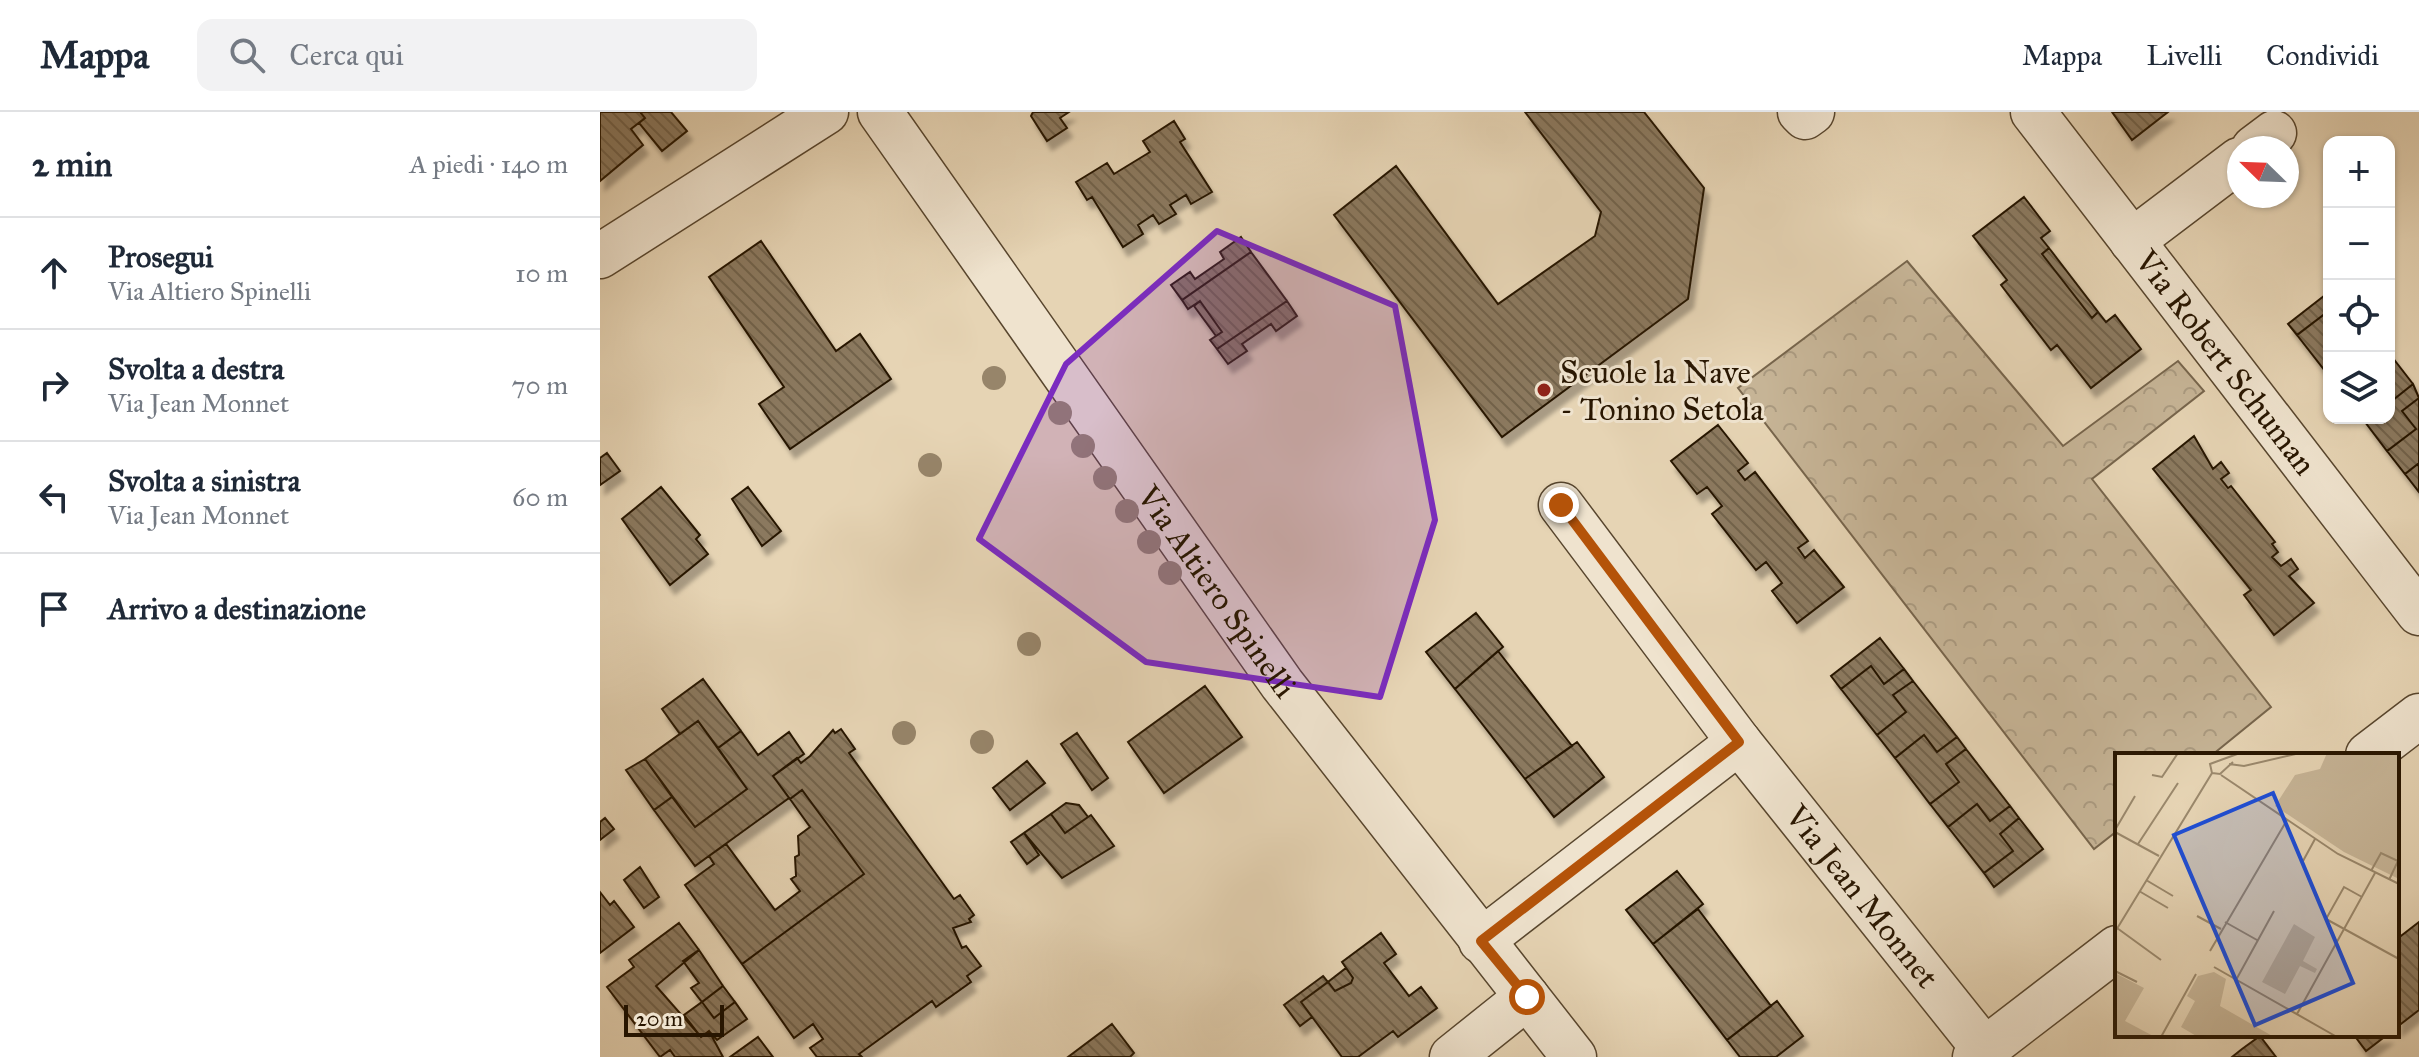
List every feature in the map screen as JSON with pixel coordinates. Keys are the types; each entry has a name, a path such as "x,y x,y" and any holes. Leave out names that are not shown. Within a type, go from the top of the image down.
{"street":[{"path":"600,256 826,112"},
{"name":"Via Altiero Spinelli","path":"880,112 1282,684 1574,1057"},
{"path":"1800,112 1805,117 1812,112"},
{"name":"Via Robert Schuman","path":"2033,112 2419,613"},
{"path":"2132,241 2227,169"},
{"name":"Via Jean Monnet","path":"1561,505 1739,742 1980,1053"},
{"path":"2371,753 2419,716"},
{"path":"1481,941 1739,742"},
{"path":"1980,1053 2115,950"},
{"path":"1452,1057 1527,997"}],"highlighted area":[{"path":"1217,231 1395,306 1435,520 1380,697 1146,662 979,539 1066,364"}],"green space":[{"path":"1907,261 2063,446 2178,361 2204,391 2092,479 2271,707 2214,753 2115,753 2115,833 2094,849 1738,388"}],"building":[{"path":"600,112 640,112 645,118 631,129 643,145 600,181"},
{"path":"640,112 671,112 687,131 662,151 639,123 645,118"},
{"path":"1033,112 1069,112 1060,118 1067,128 1047,141 1031,116"},
{"path":"1525,112 1644,112 1704,188 1688,299 1502,437 1334,215 1396,166 1498,304 1595,236 1601,212"},
{"path":"2112,112 2168,112 2132,140"},
{"path":"1174,121 1185,139 1180,142 1212,192 1191,204 1186,195 1170,205 1176,214 1159,224 1153,215 1138,225 1143,234 1123,247 1092,197 1087,200 1076,182 1107,163 1114,174 1150,152 1143,141"},
{"path":"2024,197 2050,231 2041,238 2049,248 2042,254 2092,318 2098,312 2106,322 2115,315 2141,349 2091,388 2057,345 2051,350 2001,285 2007,280 1973,236"},
{"path":"1241,237 1251,252 1182,300 1171,285 1190,272 1195,279 1224,259 1220,252"},
{"path":"761,241 836,351 860,334 891,379 790,449 759,404 784,387 709,277"},
{"path":"2049,248 2098,312 2092,318 2042,254"},
{"path":"1251,252 1287,301 1217,349 1210,340 1222,332 1200,301 1188,309 1182,300"},
{"path":"2323,297 2323,315 2297,335 2288,324"},
{"path":"1200,301 1222,332 1216,336 1194,306"},
{"path":"1287,301 1297,316 1276,331 1271,324 1242,344 1247,351 1228,364 1217,349"},
{"path":"2323,315 2323,368 2297,335"},
{"path":"2395,361 2413,384 2395,398"},
{"path":"2413,384 2419,398 2402,411 2416,429 2387,451 2367,424 2395,424 2395,398"},
{"path":"2419,398 2419,463 2405,474 2387,451 2416,429 2402,411"},
{"path":"1718,425 1748,463 1738,471 1745,480 1755,472 1808,541 1798,548 1805,558 1814,550 1844,587 1797,623 1772,591 1782,583 1766,562 1756,570 1712,514 1722,506 1707,487 1697,494 1671,461"},
{"path":"2194,436 2213,469 2221,462 2229,473 2221,479 2228,488 2231,486 2275,542 2272,544 2278,552 2272,557 2281,566 2291,559 2298,569 2289,576 2314,603 2274,635 2244,595 2251,590 2153,469"},
{"path":"607,453 620,471 600,485 600,458"},
{"path":"2419,463 2419,492 2405,474"},
{"path":"661,487 700,535 696,539 708,554 670,585 622,519"},
{"path":"748,487 781,531 762,546 732,499"},
{"path":"1476,613 1503,647 1455,689 1426,652"},
{"path":"1880,638 1904,669 1884,684 1871,666 1841,689 1831,676"},
{"path":"1498,651 1572,746 1525,779 1455,689"},
{"path":"1871,666 1884,684 1904,669 1913,681 1893,695 1906,712 1877,735 1841,689"},
{"path":"703,679 741,731 718,748 698,721 680,734 662,709"},
{"path":"1913,681 1957,737 1937,752 1924,735 1895,758 1877,735 1906,712 1893,695"},
{"path":"1205,686 1242,737 1164,793 1128,742"},
{"path":"698,721 747,789 695,827 645,759"},
{"path":"841,729 855,749 849,753 954,899 960,895 974,915 969,919 971,922 953,928 962,948 966,946 981,966 967,976 971,982 936,1007 932,1001 859,1054 862,1057 817,1057 810,1048 823,1039 813,1024 794,1038 742,964 864,874 802,790 790,799 773,776 797,758 801,763 833,730 835,733"},
{"path":"741,731 758,755 789,732 804,754 773,776 789,798 695,866 654,810 672,797 695,827 747,789 718,748"},
{"path":"1077,733 1108,778 1092,790 1061,744"},
{"path":"1924,735 1937,752 1957,737 1966,749 1946,764 1959,782 1930,804 1895,758"},
{"path":"1577,742 1604,777 1554,817 1525,779"},
{"path":"1966,749 2010,806 1990,821 1977,804 1948,827 1930,804 1959,782 1946,764"},
{"path":"645,759 672,797 654,810 626,770"},
{"path":"1027,761 1045,783 1010,810 993,788"},
{"path":"802,790 864,874 742,964 685,885 714,864 709,856 726,844 775,910 800,891 791,879 796,876 798,836 810,827 790,799"},
{"path":"1066,803 1079,805 1088,817 1065,833 1051,814"},
{"path":"1977,804 1990,821 2010,806 2019,818 2000,834 2013,851 1984,873 1948,827"},
{"path":"1051,814 1065,833 1091,815 1114,846 1062,878 1024,833"},
{"path":"605,818 614,829 600,840 600,822"},
{"path":"2019,818 2043,849 1994,887 1984,873 2013,851 2000,834"},
{"path":"1024,833 1039,855 1027,864 1011,842"},
{"path":"640,867 659,897 644,908 624,880"},
{"path":"1677,871 1703,904 1653,944 1626,910"},
{"path":"600,892 610,905 614,901 634,927 600,953"},
{"path":"1698,909 1771,1006 1727,1040 1653,944"},
{"path":"2419,922 2419,1010 2399,1025 2399,937"},
{"path":"679,923 699,950 656,986 701,1037 709,1031 723,1057 675,1057 670,1050 660,1057 607,987 634,967 629,960"},
{"path":"1381,933 1396,954 1384,963 1409,996 1421,987 1437,1008 1398,1037 1393,1031 1358,1057 1342,1057 1301,1002 1328,982 1335,991 1351,983 1353,978 1342,962"},
{"path":"699,950 723,986 702,1002 691,988 699,983 683,961"},
{"path":"1346,968 1353,978 1351,983 1335,991 1328,982"},
{"path":"1323,976 1328,982 1301,1002 1312,1017 1300,1026 1284,1005"},
{"path":"723,986 735,1002 714,1018 702,1002"},
{"path":"1777,1001 1803,1036 1776,1057 1740,1057 1727,1040"},
{"path":"702,1002 714,1018 735,1002 747,1019 717,1040 709,1031 701,1037 684,1015"},
{"path":"1112,1024 1134,1053 1130,1057 1068,1057"},
{"path":"758,1037 773,1057 730,1057"},
{"path":"2261,1037 2276,1057 2232,1057"},
{"path":"2356,1037 2384,1037 2366,1051"}],"place":[{"name":"Scuole la Nave - Tonino Setola","path":"1544,390"}],"route":[{"path":"1527,997 1481,941 1739,742 1561,505"}]}
